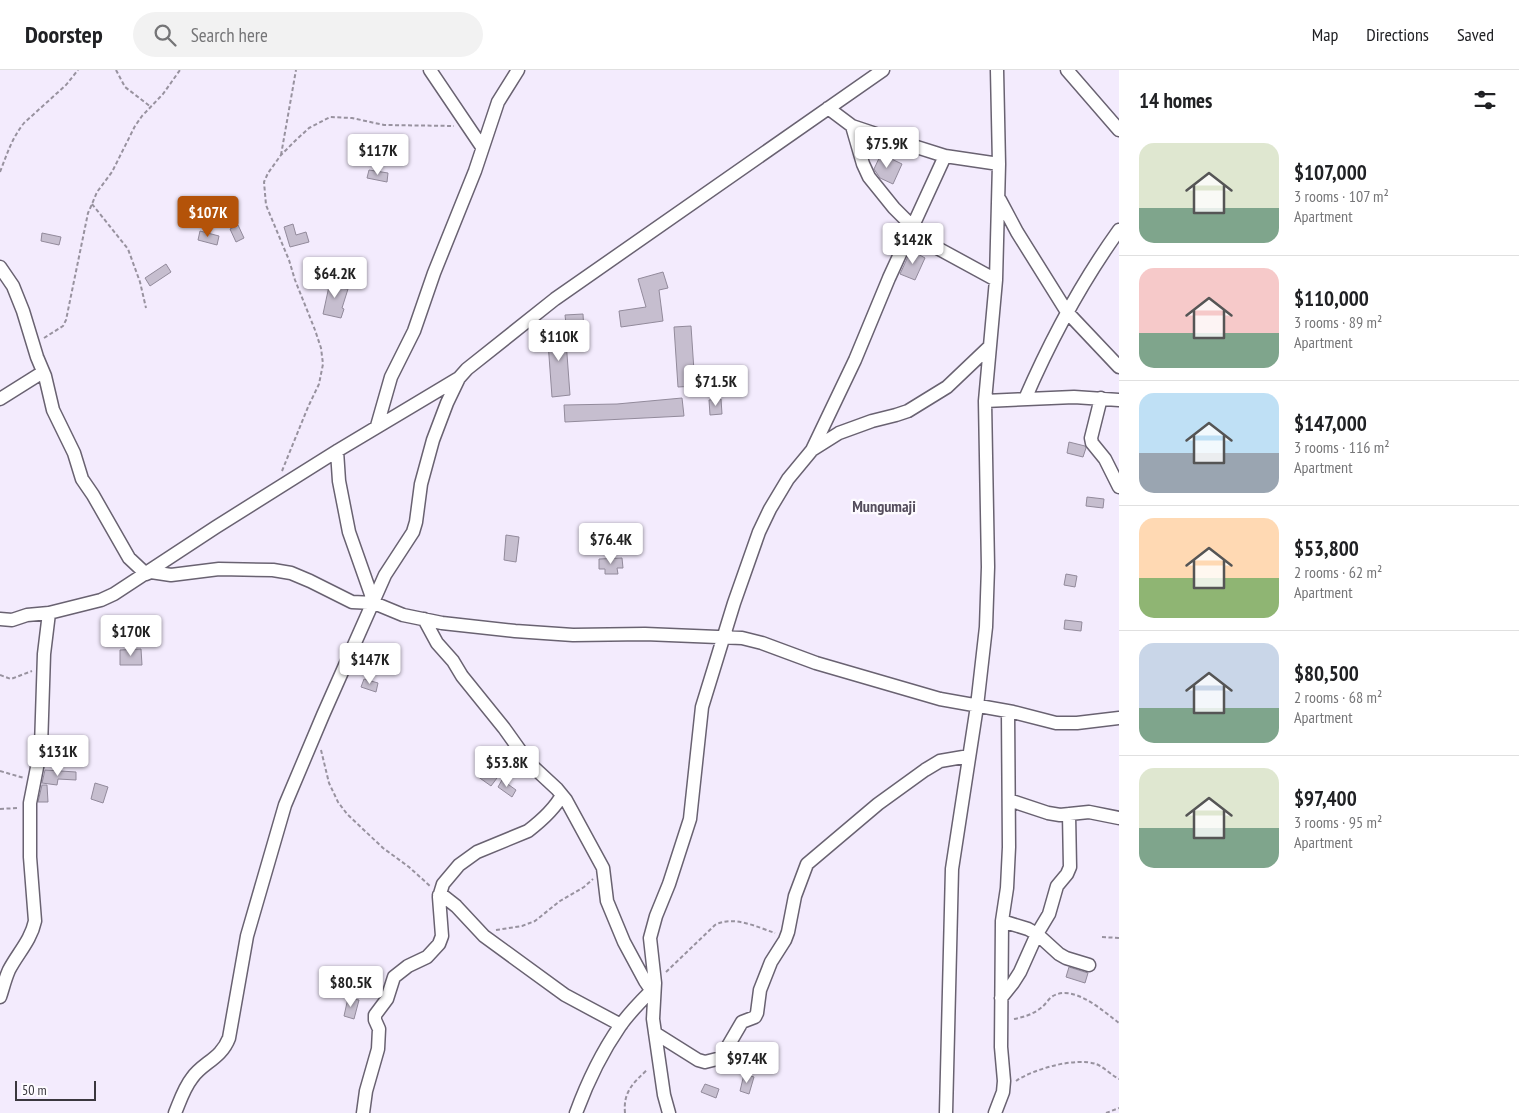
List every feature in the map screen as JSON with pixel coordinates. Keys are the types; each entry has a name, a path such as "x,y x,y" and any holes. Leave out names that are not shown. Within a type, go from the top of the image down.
{"street":[{"path":"430,70 482,147"},
{"path":"377,426 391,377 414,331 434,273 475,171 498,102 518,70"},
{"path":"175,1113 192,1076 214,1058 225,1046 229,1038 247,936 285,805 388,568 413,532 421,484 433,440 459,378 467,368 555,299 883,70"},
{"path":"946,1113 952,869 977,706 986,627 988,567 984,401 996,280 999,164 997,70"},
{"path":"1066,70 1119,130"},
{"path":"828,108 852,126 945,156 999,164"},
{"path":"852,126 863,164 869,177 894,208 930,244 996,280"},
{"path":"812,450 855,360 888,278 945,156"},
{"path":"998,198 1067,312 1119,367"},
{"path":"1025,399 1044,355 1067,312 1119,230"},
{"path":"0,267 13,286 23,310 53,410 74,453 82,479 129,558 146,574"},
{"path":"669,1113 664,1095 653,1019 650,942 652,927 680,852 690,819 702,707 750,556 770,509 794,470 812,450 839,433 908,411 947,387 988,348"},
{"path":"0,398 43,372"},
{"path":"4,621 27,615 49,613 101,600 114,594 337,451 459,378"},
{"path":"984,401 1101,398 1119,400"},
{"path":"1101,398 1091,438 1092,443 1104,459 1119,488"},
{"path":"337,451 339,481 347,524 374,603"},
{"path":"146,574 151,572 171,575 219,569 273,570 291,573 352,602 374,603 403,615 442,622 535,633 573,635 645,634 750,640 816,664 912,692 1008,711 1056,723 1077,723 1119,718"},
{"path":"0,997 9,970 29,937 35,920 30,857 30,807 41,740 46,630 49,613"},
{"path":"424,618 437,643 453,661 462,676 504,728 529,763 562,795 602,868 607,901 635,964 653,989"},
{"path":"995,1113 1003,1092 1001,1020 1002,921 1007,888 1010,800 1008,711"},
{"path":"655,1033 698,1060 705,1062 721,1058 742,1022 755,1016 757,1013 760,990 771,962 787,936 795,896 808,864 878,804 925,770 940,761 969,756"},
{"path":"363,1113 366,1091 378,1049 379,1029 375,1020 376,1015 387,999 394,977 408,966 427,957 439,944 442,936 439,895 443,884 459,865 484,849 528,831 546,816 562,795"},
{"path":"1010,800 1048,813 1069,814 1089,812 1119,818"},
{"path":"1001,998 1013,984 1037,934 1049,914 1057,886 1070,867 1069,814"},
{"path":"439,895 450,900 481,932 565,995 621,1025"},
{"path":"1002,921 1028,929 1037,934 1059,954 1089,965"},
{"path":"576,1113 589,1082 621,1025 653,989"}],"path":[{"path":"0,172 18,130 66,86 78,70"},
{"path":"116,70 125,87 152,107"},
{"path":"34,345 63,326 66,320 92,204 97,192 112,172 135,126 180,70"},
{"path":"281,155 296,70"},
{"path":"274,492 308,406 319,384 323,364 321,348 315,330 266,205 264,182 268,173 281,155 309,128 330,117 352,118 391,125 470,127"},
{"path":"92,204 128,249 140,282 146,308"},
{"path":"0,676 11,679 44,666"},
{"path":"316,730 329,783 338,802 367,834 409,867 439,895"},
{"path":"0,771 34,780"},
{"path":"0,809 30,807"},
{"path":"481,932 522,926 535,921 567,896 584,887 602,868"},
{"path":"653,989 715,925 722,922 739,922 787,936"},
{"path":"1102,938 1119,938"},
{"path":"1001,1020 1026,1016 1041,1008 1054,995 1066,993 1083,997 1119,1023"},
{"path":"625,1113 626,1092 658,1059"},
{"path":"1003,1092 1020,1078 1065,1064 1096,1064 1119,1079"},
{"path":"1106,1113 1119,1108"}],"building":[{"path":"881,154 902,164 893,184 880,178 874,169"},
{"path":"369,170 388,173 387,182 367,178"},
{"path":"203,210 211,213 207,227 198,225"},
{"path":"293,224 296,235 306,232 309,242 290,247 284,227"},
{"path":"238,225 244,238 236,242 230,229"},
{"path":"200,231 219,236 217,245 198,240"},
{"path":"42,233 61,237 59,245 41,241"},
{"path":"911,250 925,258 915,280 900,274"},
{"path":"166,264 171,272 150,286 145,278"},
{"path":"663,272 668,288 659,290 663,321 621,327 619,311 646,307 638,279"},
{"path":"331,277 340,279 338,288 348,289 341,318 323,314"},
{"path":"583,314 584,332 567,333 565,315"},
{"path":"691,326 695,386 678,387 674,327"},
{"path":"565,327 570,395 552,397 547,329"},
{"path":"682,398 684,416 565,422 564,405 617,404"},
{"path":"721,399 722,414 710,415 709,400"},
{"path":"1069,442 1085,446 1083,457 1067,453"},
{"path":"1087,497 1104,499 1103,508 1086,506"},
{"path":"506,535 519,537 516,562 504,560"},
{"path":"622,558 623,568 617,568 618,574 605,574 605,569 599,569 599,559"},
{"path":"1066,574 1077,576 1075,587 1064,585"},
{"path":"1065,620 1082,622 1081,631 1064,629"},
{"path":"141,649 142,665 120,665 120,650"},
{"path":"364,679 378,683 376,692 361,687"},
{"path":"483,768 497,778 491,786 477,776"},
{"path":"45,770 76,772 76,780 58,779 57,785 42,783"},
{"path":"502,780 516,790 512,797 498,787"},
{"path":"95,783 108,787 103,803 91,799"},
{"path":"42,785 47,785 48,802 38,802"},
{"path":"1069,967 1088,973 1085,983 1066,977"},
{"path":"348,998 359,1000 354,1019 344,1016"},
{"path":"744,1074 754,1077 749,1094 740,1091"},
{"path":"705,1084 719,1089 716,1098 701,1092"}],"district":[{"name":"Mungumaji","path":"884,506"}]}
